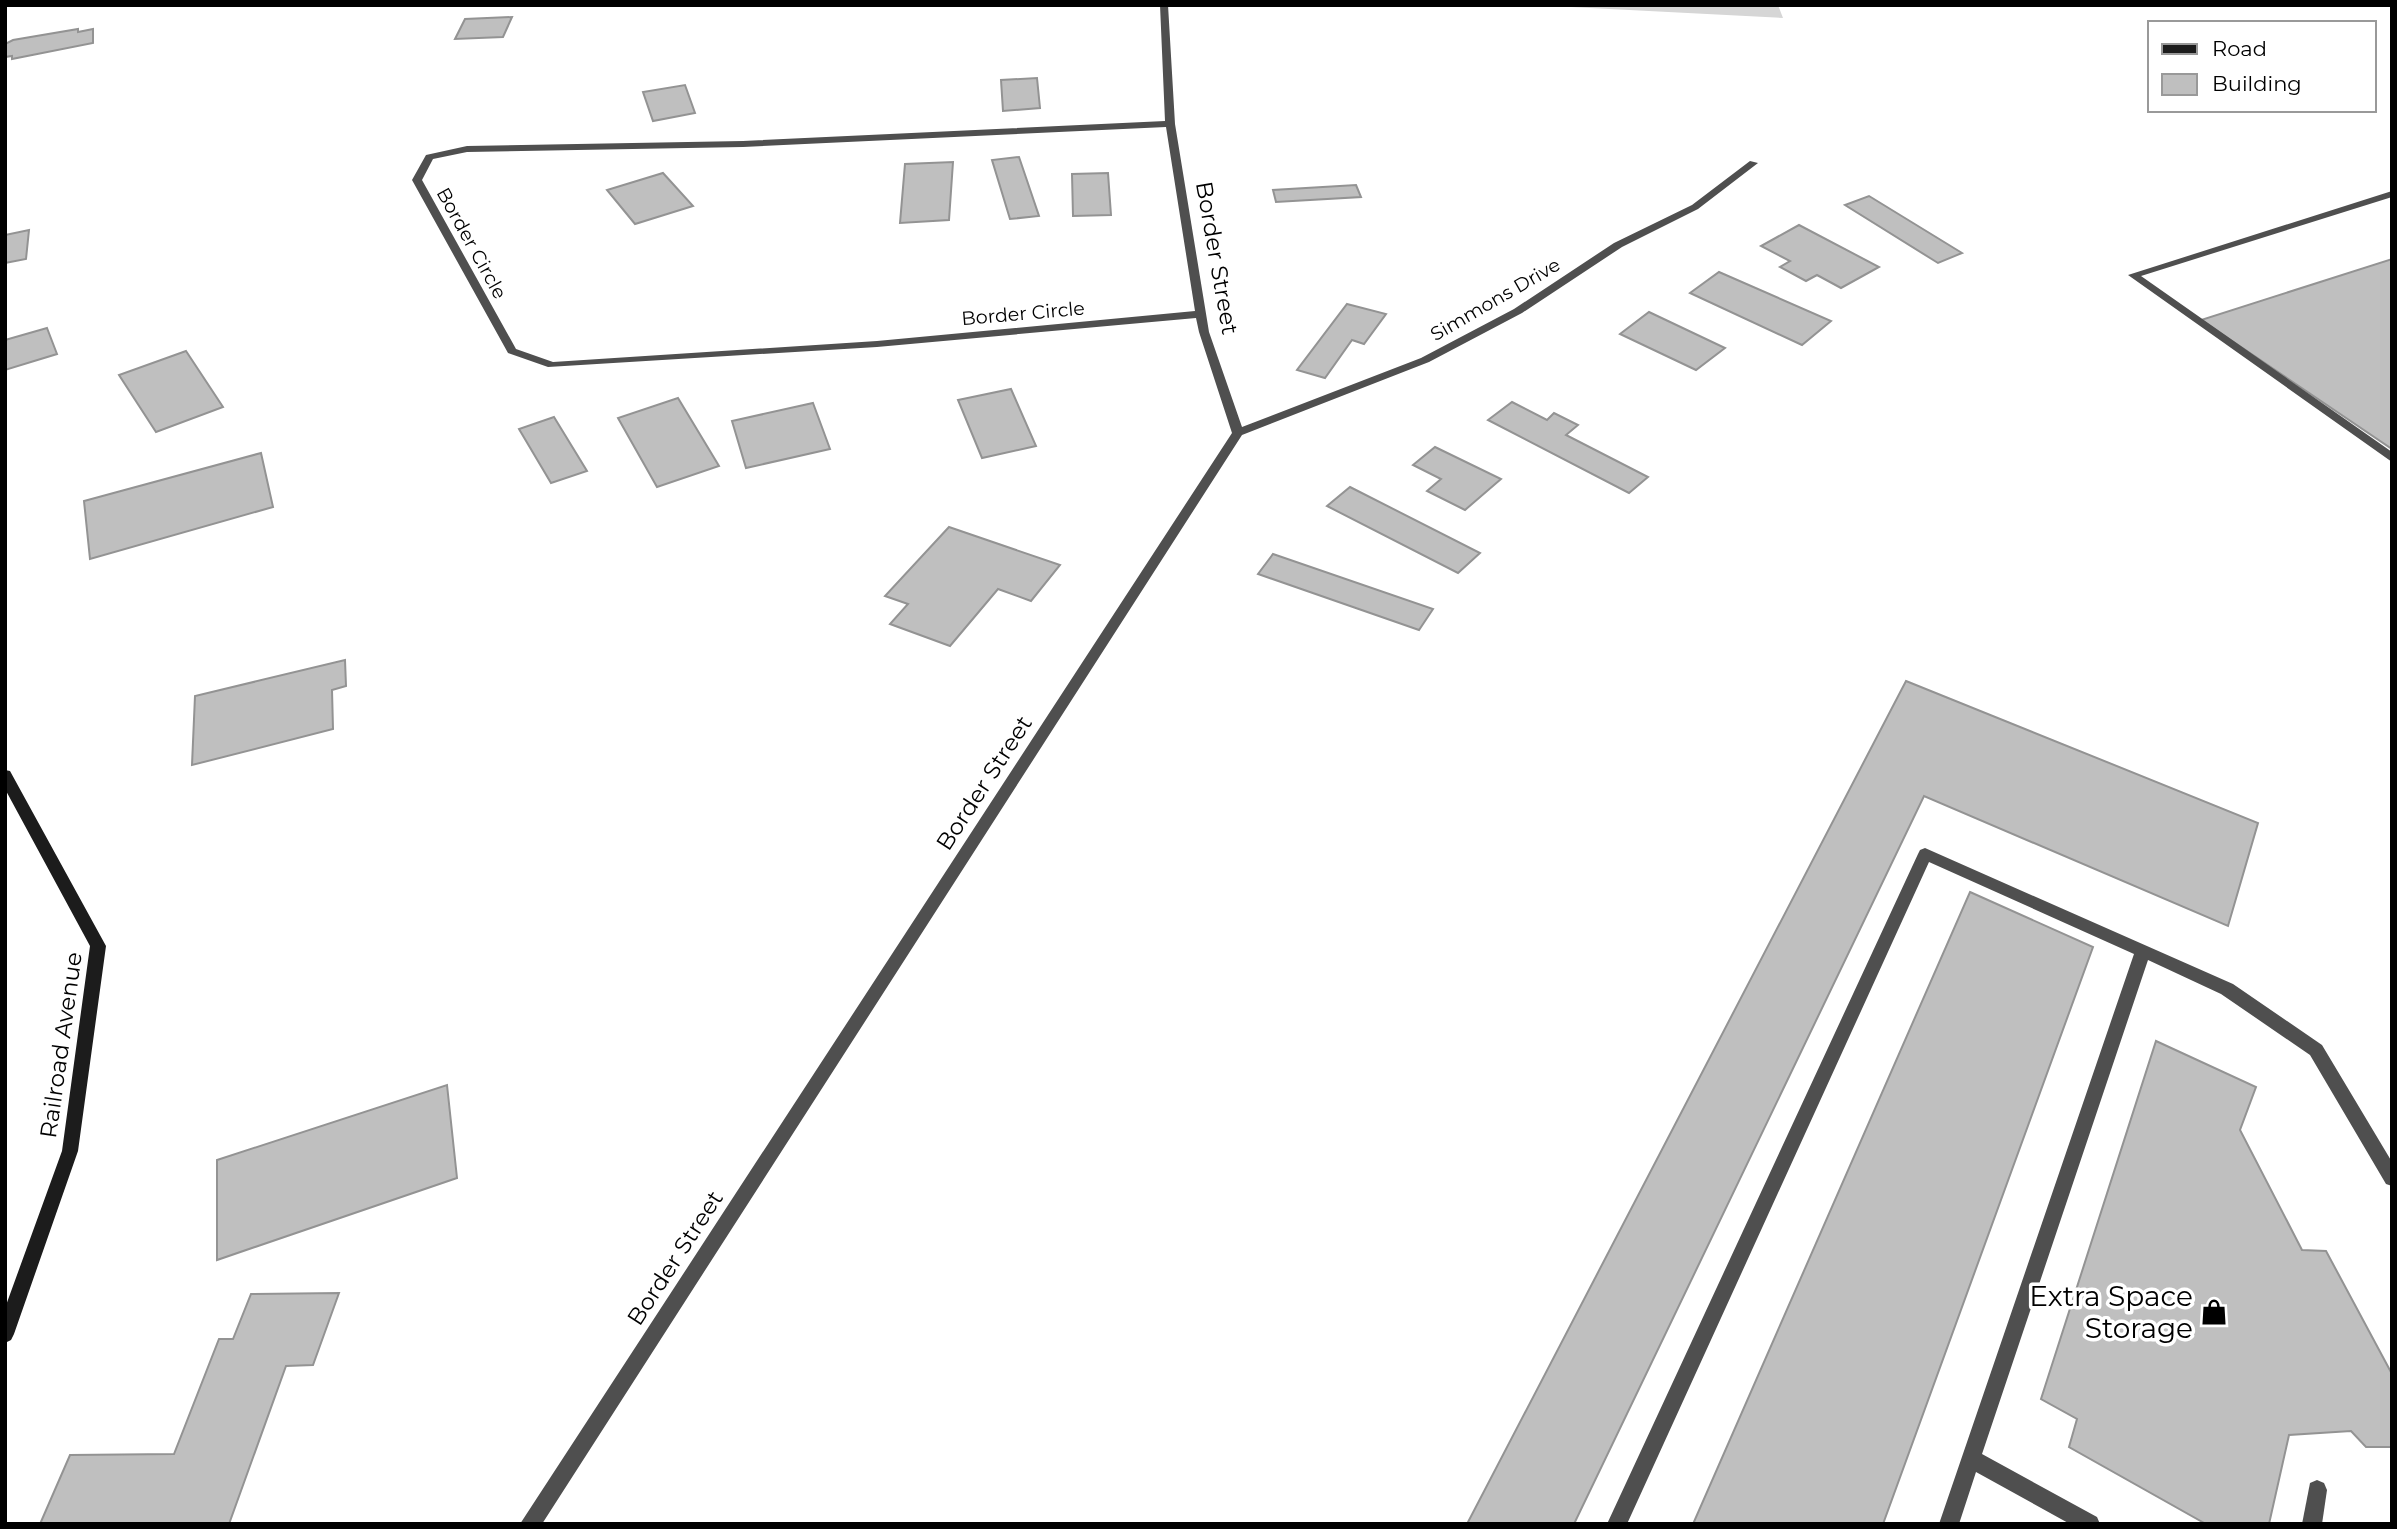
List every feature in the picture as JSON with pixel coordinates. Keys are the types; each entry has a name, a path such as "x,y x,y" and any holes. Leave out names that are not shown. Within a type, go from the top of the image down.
{"street":[{"name":"Border Street","path":"530,1524 1238,433 1204,332 1170,124 1164,5"},
{"name":"Border Circle","path":"1170,124 743,144 467,149 429,157 417,180 512,351 552,365 877,344 1202,314"},
{"name":"Simmons Drive","path":"1238,433 1436,354 1518,311 1618,245 1695,207 1753,163"},
{"path":"2392,194 2133,275 2392,458"},
{"name":"Railroad Avenue","path":"5,775 98,946 70,1151 5,1334"},
{"path":"1617,1524 1925,854 2227,989 2316,1050 2392,1178"},
{"path":"1949,1524 2143,951"},
{"path":"1971,1458 2091,1524"},
{"path":"2312,1524 2317,1490"}],"shaded area":[{"path":"1532,5 1778,5 1783,18"}],"building":[{"path":"512,17 503,37 455,39 465,19"},
{"path":"78,29 78,32 93,29 93,43 12,59 12,56 5,57 5,44 13,40"},
{"path":"1037,78 1040,108 1003,111 1001,80"},
{"path":"685,85 695,113 653,121 643,92"},
{"path":"1019,157 1039,216 1010,219 992,160"},
{"path":"953,162 949,220 900,223 905,164"},
{"path":"663,173 693,206 635,224 607,190"},
{"path":"1108,173 1111,215 1073,216 1072,174"},
{"path":"1356,185 1361,197 1276,202 1273,190"},
{"path":"1869,196 1962,253 1938,263 1845,205"},
{"path":"1799,225 1879,267 1841,288 1817,275 1806,281 1780,267 1790,261 1761,246"},
{"path":"29,230 26,259 5,263 5,235"},
{"path":"2392,259 2392,449 2201,320"},
{"path":"1719,272 1831,321 1802,345 1690,293"},
{"path":"1347,304 1386,314 1364,344 1352,340 1325,378 1297,370"},
{"path":"1649,312 1725,348 1696,370 1620,334"},
{"path":"47,328 57,354 5,370 5,340"},
{"path":"186,351 223,407 156,432 119,375"},
{"path":"1011,389 1036,446 982,458 958,400"},
{"path":"678,398 719,466 657,487 618,418"},
{"path":"1512,402 1547,420 1554,413 1578,425 1566,435 1648,477 1629,493 1488,420"},
{"path":"813,403 830,449 746,468 732,421"},
{"path":"554,417 587,471 551,483 519,429"},
{"path":"1435,447 1501,479 1465,510 1427,491 1441,479 1413,465"},
{"path":"261,453 273,507 90,559 84,501"},
{"path":"1350,487 1480,553 1458,573 1327,506"},
{"path":"949,527 1060,565 1031,601 998,589 950,646 890,624 908,604 885,596"},
{"path":"1273,554 1433,609 1419,630 1258,574"},
{"path":"345,660 346,686 332,690 333,729 192,765 195,696"},
{"path":"1906,681 2258,823 2228,926 1924,796 1574,1524 1467,1524"},
{"path":"1970,892 2093,947 1883,1524 1693,1524"},
{"name":"Extra Space Storage","path":"2156,1041 2256,1087 2240,1130 2302,1250 2326,1251 2392,1374 2392,1447 2366,1447 2351,1431 2289,1435 2269,1524 2206,1524 2069,1447 2077,1419 2041,1399"},
{"path":"447,1085 457,1178 217,1260 217,1160"},
{"path":"339,1293 313,1365 286,1366 229,1524 40,1524 70,1455 174,1454 219,1339 233,1339 251,1294"}],"place":[{"name":"Extra Space Storage","path":"2214,1312"}]}
